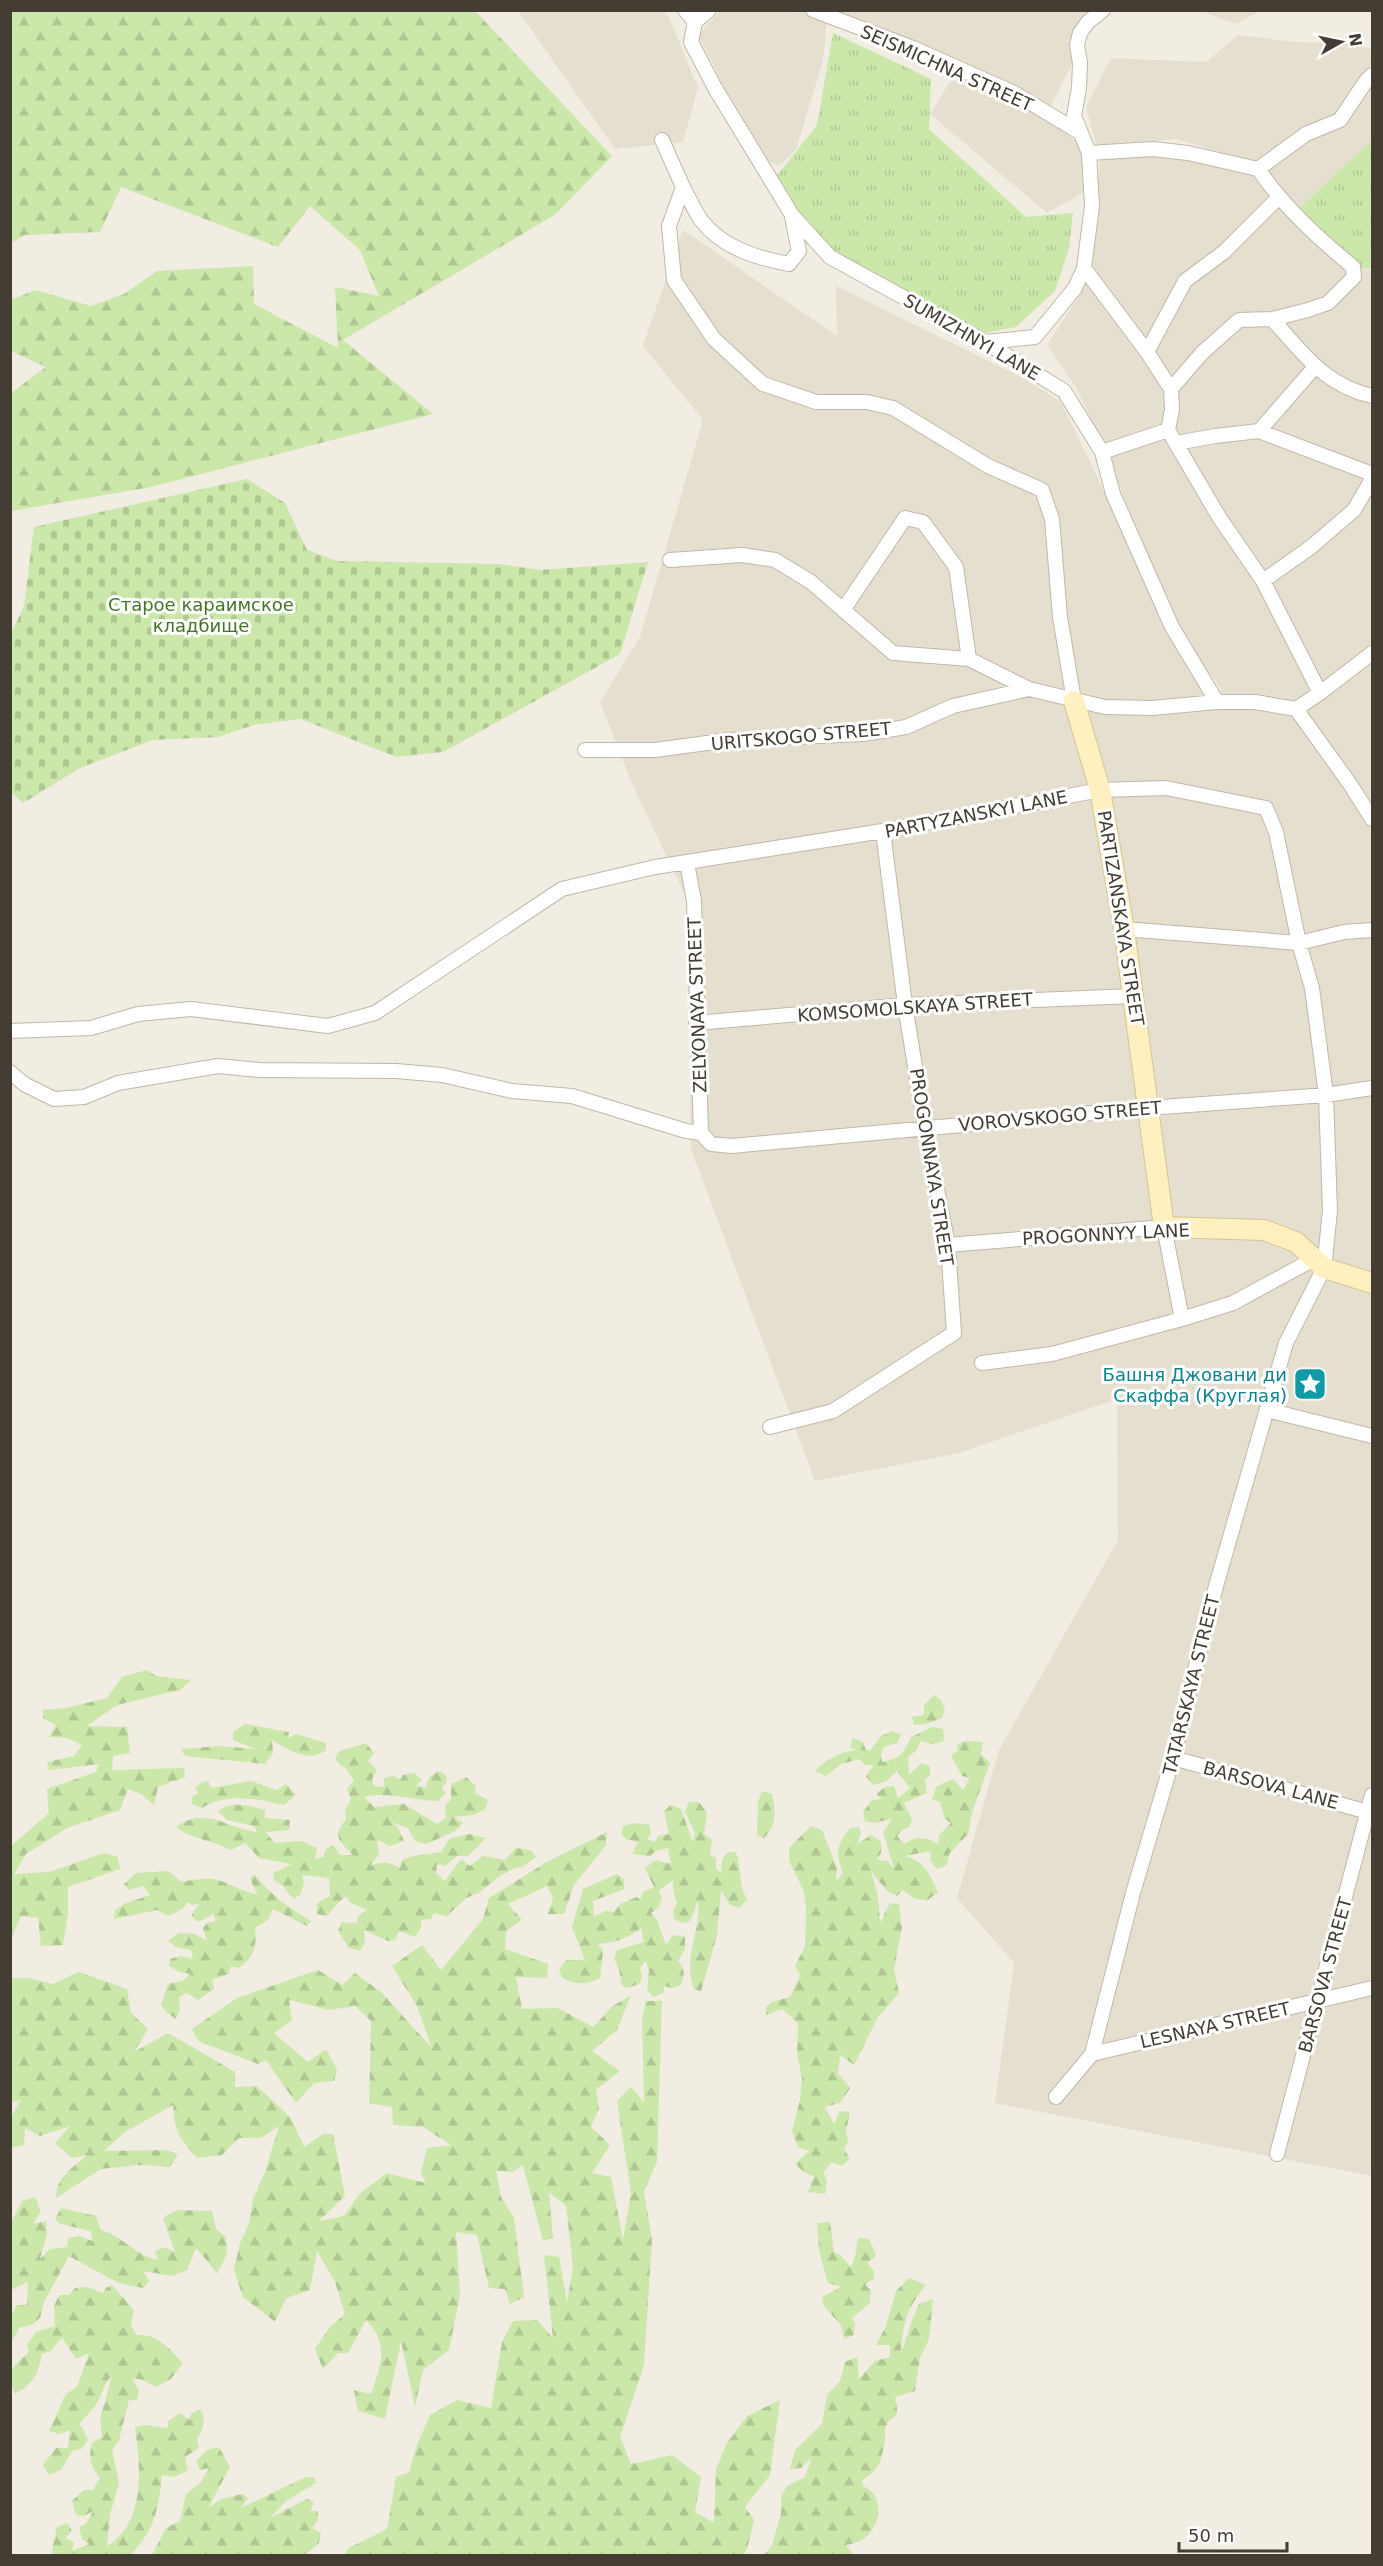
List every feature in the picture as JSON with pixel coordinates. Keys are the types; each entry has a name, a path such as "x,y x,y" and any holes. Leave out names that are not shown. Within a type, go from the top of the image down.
{"street":[{"path":"685,10 695,22 709,10"},
{"name":"SEISMICHNA STREET","path":"813,10 913,48 1014,93 1079,132"},
{"path":"985,342 1035,337 1075,288 1084,268 1092,206 1089,153 1074,116 1079,88 1080,63 1077,45 1080,33 1088,22 1103,10"},
{"name":"SUMIZHNYI LANE","path":"695,22 691,42 715,88 792,215 830,256 985,342 1064,391 1102,452 1113,494 1173,627 1217,702"},
{"path":"1258,169 1306,134 1340,120 1372,75"},
{"path":"662,140 683,187 702,221 724,242 759,258 789,264 799,251 792,215"},
{"path":"1089,153 1153,149 1188,153 1258,169 1278,198 1310,232 1353,267 1354,277 1328,303 1272,319 1239,321 1202,353 1171,389"},
{"name":"PARTIZANSKAYA STREET","path":"683,187 669,226 674,280 714,339 763,384 816,402 867,402 893,408 988,466 1042,490 1053,519 1060,617 1074,701 1100,790 1124,929 1164,1227 1182,1319"},
{"path":"1147,352 1185,281 1224,252 1278,198"},
{"path":"1084,268 1147,352 1171,389 1172,409 1168,430 1219,517 1263,581 1320,693"},
{"path":"1272,319 1314,368 1333,380 1372,396"},
{"path":"1259,431 1314,368"},
{"path":"1102,452 1168,430"},
{"path":"1176,443 1259,431 1372,474"},
{"path":"1263,581 1311,547 1354,510 1372,479"},
{"path":"843,610 905,518 923,522 956,567 969,659"},
{"path":"670,560 742,555 775,560 811,582 892,653 969,659 1029,690"},
{"path":"1372,653 1296,710 1350,784 1372,819"},
{"name":"URITSKOGO STREET","path":"585,750 655,750 729,740 863,734 906,727 952,706 990,696 1029,690 1105,708 1152,708 1217,702 1255,702 1296,710"},
{"name":"PARTYZANSKYI LANE","path":"10,1031 91,1028 138,1014 191,1009 328,1026 375,1013 561,889 655,867 882,831 1100,790 1167,788 1266,808 1276,832 1299,943"},
{"name":"PROGONNAYA STREET","path":"770,1428 833,1411 954,1333 948,1245 925,1128 905,1005 882,831"},
{"name":"ZELYONAYA STREET","path":"687,863 694,902 701,1133"},
{"path":"1124,929 1299,943 1344,932 1372,930"},
{"path":"1299,943 1311,988 1326,1095 1330,1211 1319,1263"},
{"name":"KOMSOMOLSKAYA STREET","path":"696,1023 905,1005 1134,996"},
{"path":"10,1072 24,1084 54,1099 84,1097 118,1083 218,1066 259,1070 336,1069 430,1074 512,1091 572,1096 686,1131 701,1133"},
{"name":"VOROVSKOGO STREET","path":"701,1133 711,1144 732,1146 1149,1108 1326,1095 1372,1088"},
{"name":"PROGONNYY LANE","path":"948,1245 1164,1227 1264,1230 1296,1242 1319,1263"},
{"path":"982,1363 1052,1354 1182,1319 1233,1303 1319,1263 1372,1282"},
{"name":"TATARSKAYA STREET","path":"1056,2097 1092,2054 1133,1893 1173,1758 1216,1586 1286,1343 1319,1263"},
{"path":"1267,1410 1372,1436"},
{"name":"BARSOVA LANE","path":"1173,1758 1368,1812"},
{"name":"BARSOVA STREET","path":"1277,2154 1372,1795"},
{"name":"LESNAYA STREET","path":"1092,2054 1372,1988"}],"shaded area":[{"path":"779,10 800,13 802,11 828,11 823,60 796,150 779,166 760,157 698,35 720,11"},
{"path":"518,11 663,11 669,17 698,88 683,142 615,149"},
{"path":"834,11 1099,11 1045,117 1081,145 1088,190 1047,213 930,114 951,80 958,61"},
{"path":"1201,11 1261,11 1235,24"},
{"path":"1238,35 1293,42 1356,43 1372,50 1372,140 1296,211 1257,163 1176,139 1097,147 1086,107 1111,58 1206,62"},
{"path":"1176,151 1256,169 1348,264 1372,271 1372,2176 995,2103 1014,1963 957,1898 999,1750 1118,1540 1117,1399 959,1453 815,1481 691,1149 687,899 633,786 600,702 640,637 703,420 643,346 683,230 837,336 836,286 1023,378 1061,402 1192,672 1223,692 1170,618 1110,461 1076,387 1047,345 1085,287 1094,235 1100,158"}],"green space":[{"path":"11,10 475,11 612,156 556,214 343,340 433,414 151,487 11,511 11,393 46,367 11,351 11,300 35,290 91,306 124,294 157,271 253,266 254,304 338,348 335,287 379,296 360,250 310,206 278,247 121,187 100,232 25,235 11,243"},
{"path":"833,33 931,79 929,129 1026,217 1073,213 1069,248 1055,291 1016,327 979,334 828,249 772,182 817,125"},
{"path":"1372,140 1372,269 1353,267 1296,211"},
{"name":"Старое караимское кладбище","path":"247,479 285,503 307,550 337,561 500,564 540,570 648,562 620,654 443,752 396,757 301,719 254,725 218,737 153,740 80,768 23,803 11,792 11,634 24,606 34,527"},
{"path":"147,1670 156,1676 191,1680 180,1690 117,1705 87,1726 127,1727 130,1753 113,1756 112,1770 184,1768 185,1777 158,1787 154,1805 141,1794 128,1789 120,1810 67,1828 26,1854 14,1874 49,1872 104,1853 118,1857 120,1869 68,1887 68,1913 63,1945 41,1946 38,1918 21,1916 11,1939 11,1846 49,1813 47,1789 96,1772 99,1764 49,1770 47,1762 74,1756 82,1745 67,1738 49,1737 56,1725 43,1718 43,1710 65,1708 107,1698 122,1677"},
{"path":"934,1695 941,1700 945,1710 942,1718 927,1724 914,1725 912,1717 924,1715 924,1705"},
{"path":"245,1724 289,1732 288,1738 296,1734 326,1743 326,1750 312,1756 298,1754 272,1740 273,1753 265,1764 185,1756 181,1749 220,1746 256,1749 233,1740 233,1732"},
{"path":"932,1727 943,1729 944,1741 934,1744 920,1741 917,1750 908,1757 909,1775 922,1763 930,1766 930,1775 925,1780 927,1793 904,1803 912,1819 909,1827 897,1836 904,1844 921,1838 938,1844 939,1835 951,1823 945,1819 940,1802 932,1800 936,1787 953,1779 963,1790 970,1778 962,1776 951,1756 958,1750 957,1744 967,1741 983,1742 981,1754 990,1763 973,1809 968,1834 949,1854 947,1865 937,1869 930,1860 931,1851 905,1856 922,1865 938,1892 928,1900 915,1899 903,1890 897,1896 887,1891 871,1871 878,1896 880,1923 890,1903 899,1904 902,1927 894,1969 899,1993 878,2017 854,2065 840,2055 838,2073 850,2088 840,2103 825,2107 834,2124 840,2111 850,2112 846,2131 848,2142 844,2149 850,2159 842,2166 832,2162 823,2173 827,2180 825,2194 808,2192 814,2176 805,2173 795,2164 809,2151 798,2147 792,2131 800,2100 802,2078 797,2053 798,2023 782,2009 766,2015 766,2007 772,2002 790,1997 800,1975 795,1966 805,1946 806,1906 803,1889 789,1861 789,1848 811,1826 822,1830 837,1868 836,1881 843,1873 838,1854 840,1844 850,1828 859,1827 861,1834 856,1845 871,1835 881,1842 881,1853 877,1860 887,1861 894,1868 883,1832 892,1819 873,1823 865,1821 863,1812 872,1800 882,1799 876,1794 885,1787 894,1786 898,1798 910,1788 897,1771 885,1782 873,1785 866,1776 874,1765 865,1765 860,1759 841,1764 826,1776 815,1771 834,1756 857,1750 850,1747 853,1738 863,1742 866,1750 870,1751 881,1736 893,1731 901,1735 897,1743 884,1747 881,1755 882,1762 897,1757 911,1737"},
{"path":"366,1743 374,1753 368,1761 377,1770 372,1779 374,1786 384,1787 384,1778 393,1776 400,1780 403,1775 414,1773 422,1780 416,1786 427,1788 428,1780 439,1771 447,1776 446,1783 442,1787 445,1794 438,1801 382,1795 364,1797 374,1807 404,1804 437,1824 446,1818 445,1806 451,1799 451,1784 466,1777 475,1785 476,1794 488,1800 485,1809 473,1815 454,1817 463,1823 455,1831 427,1844 415,1841 408,1828 391,1822 398,1827 404,1841 390,1846 377,1840 379,1854 370,1866 385,1863 400,1868 402,1860 441,1852 449,1839 469,1834 486,1838 468,1856 457,1856 445,1866 437,1864 436,1873 445,1881 461,1859 470,1866 483,1856 505,1860 516,1848 531,1850 536,1857 522,1867 512,1869 497,1878 479,1893 466,1898 447,1916 434,1913 431,1919 421,1920 421,1928 415,1937 399,1931 395,1940 388,1941 364,1930 365,1942 360,1951 349,1948 338,1931 342,1922 357,1923 358,1916 367,1910 351,1903 346,1896 327,1916 317,1914 317,1903 330,1896 329,1878 302,1875 304,1883 300,1895 293,1899 283,1886 274,1880 273,1873 292,1864 259,1858 245,1843 231,1850 188,1834 176,1827 197,1818 207,1818 257,1832 254,1826 227,1820 218,1811 229,1806 247,1806 265,1810 265,1818 290,1820 289,1830 265,1832 275,1843 302,1841 317,1848 315,1859 324,1857 326,1849 333,1845 340,1855 353,1855 338,1835 346,1819 345,1811 351,1799 347,1789 354,1781 346,1768 341,1766 335,1758 340,1751"},
{"path":"208,1781 212,1788 251,1781 276,1790 286,1784 296,1795 284,1805 242,1798 221,1800 202,1808 192,1804 191,1798 198,1793 195,1788 202,1782"},
{"path":"762,1791 772,1794 775,1812 771,1828 764,1838 757,1835 758,1802"},
{"path":"689,1802 699,1802 707,1813 704,1834 712,1840 710,1855 716,1858 716,1869 721,1873 722,1859 728,1852 735,1852 738,1858 742,1889 747,1899 740,1908 730,1905 721,1890 717,1935 701,1992 694,1989 690,1967 698,1901 690,1921 682,1923 674,1919 673,1911 677,1903 673,1880 659,1891 662,1899 658,1908 651,1913 657,1920 666,1945 673,1935 685,1937 685,1949 678,1961 684,1972 681,1985 672,1988 664,1986 663,1993 653,1997 647,1989 649,1972 646,1961 640,1968 642,1976 640,1983 629,1988 622,1986 614,1958 617,1950 644,1942 641,1928 621,1939 598,1944 603,1951 600,1978 581,1983 562,1978 559,1969 566,1960 585,1960 572,1927 583,1889 617,1874 624,1879 624,1889 593,1901 594,1917 605,1911 614,1912 620,1904 637,1897 641,1899 643,1892 654,1887 645,1868 656,1860 671,1864 668,1848 656,1851 650,1856 632,1854 638,1842 626,1839 621,1834 623,1826 635,1823 649,1825 651,1833 647,1839 655,1842 658,1836 669,1834 664,1811 671,1805 681,1809 693,1842 695,1833 685,1812"},
{"path":"607,1832 606,1845 574,1885 564,1914 548,1914 553,1897 547,1886 508,1904 522,1920 506,1931 505,1949 548,1964 547,1978 516,1977 522,2009 558,2008 593,2027 613,2006 631,1995 617,2030 592,2051 620,2071 596,2090 599,2108 591,2127 610,2145 592,2173 611,2177 623,2240 631,2193 617,2101 631,2087 644,2102 642,2018 646,2001 662,2001 657,2161 644,2192 652,2240 644,2365 620,2437 631,2464 672,2455 701,2477 695,2512 714,2523 716,2469 727,2443 747,2416 780,2400 770,2475 745,2507 754,2520 747,2549 743,2556 344,2555 349,2548 387,2529 396,2477 409,2472 417,2445 430,2415 457,2400 491,2408 502,2342 513,2321 537,2320 553,2338 544,2255 559,2257 567,2303 573,2266 566,2206 549,2192 553,2238 543,2241 523,2165 512,2172 496,2171 501,2197 514,2218 524,2297 510,2304 505,2289 489,2288 477,2235 456,2232 460,2295 449,2350 423,2370 415,2407 401,2341 385,2419 358,2411 354,2390 371,2394 380,2364 381,2346 374,2329 366,2320 348,2353 338,2353 323,2369 315,2349 329,2328 345,2314 335,2282 317,2251 310,2290 286,2298 275,2322 243,2297 234,2270 240,2243 249,2224 253,2199 265,2172 279,2126 261,2138 239,2138 222,2155 197,2158 179,2134 173,2105 125,2132 104,2151 166,2150 178,2154 170,2167 138,2165 101,2169 56,2198 62,2179 87,2155 72,2158 55,2143 70,2126 40,2136 25,2128 24,2145 11,2148 11,2117 21,2100 11,2102 11,1978 29,1978 53,1984 79,1972 127,1989 131,2013 148,2029 134,2052 168,2033 235,2072 235,2087 257,2086 291,2118 304,2147 323,2134 333,2134 345,2196 319,2221 344,2216 360,2193 387,2173 426,2183 421,2173 427,2148 451,2145 423,2127 393,2125 392,2107 369,2103 371,2021 355,2006 329,2010 289,2000 292,2020 274,2033 308,2062 326,2049 337,2070 334,2081 314,2083 296,2103 266,2060 258,2064 198,2041 192,2029 237,1998 318,1970 342,1985 355,1973 381,1992 432,2048 417,2006 392,1966 422,1945 441,1970 483,1919 489,1898 545,1863"},
{"path":"168,1871 182,1882 207,1879 222,1881 258,1895 250,1879 254,1874 280,1900 311,1921 307,1926 273,1909 269,1919 255,1928 255,1946 248,1960 239,1968 231,1966 228,1974 212,1980 214,1989 198,2000 187,1993 179,1997 180,2009 176,2019 166,2012 161,2004 168,1984 183,1981 190,1974 169,1966 170,1959 181,1956 193,1959 191,1950 176,1947 168,1941 179,1933 195,1934 207,1941 203,1928 207,1923 216,1921 213,1914 198,1922 191,1916 200,1904 192,1905 188,1902 182,1909 169,1916 157,1910 114,1919 115,1910 126,1903 150,1895 143,1886 129,1890 124,1884 136,1873"},
{"path":"35,2197 41,2211 33,2224 46,2221 47,2234 40,2259 50,2249 67,2247 68,2238 80,2236 92,2241 91,2231 60,2224 55,2219 61,2208 96,2216 101,2230 142,2254 158,2260 155,2252 163,2247 175,2252 163,2218 177,2210 212,2211 216,2229 226,2237 227,2254 217,2273 196,2248 187,2270 172,2276 143,2271 149,2281 143,2288 118,2283 69,2256 44,2302 40,2318 31,2325 19,2328 11,2343 11,2312 13,2313 17,2305 27,2305 28,2282 11,2290 11,2223 22,2201"},
{"path":"830,2222 834,2252 851,2267 858,2238 869,2239 876,2256 867,2263 874,2271 874,2279 865,2284 871,2291 870,2303 852,2318 855,2325 854,2335 844,2339 841,2325 824,2306 822,2297 841,2287 828,2283 819,2251 817,2223"},
{"path":"909,2278 926,2285 914,2301 907,2317 901,2354 919,2304 933,2299 929,2339 920,2358 915,2391 895,2397 897,2411 885,2428 881,2459 876,2469 862,2480 863,2486 876,2497 878,2505 877,2521 873,2529 860,2541 846,2545 852,2553 850,2555 764,2555 772,2545 781,2514 781,2496 787,2486 805,2477 812,2457 801,2468 790,2469 795,2450 822,2424 827,2395 840,2381 845,2362 857,2357 859,2379 875,2361 890,2357 890,2345 876,2345 886,2326 896,2291"},
{"path":"112,2285 134,2310 131,2324 136,2335 156,2339 168,2347 183,2363 171,2379 155,2387 144,2380 132,2378 139,2391 137,2400 129,2400 119,2440 112,2450 119,2483 110,2515 107,2546 120,2536 135,2508 139,2475 135,2427 145,2425 168,2428 168,2421 180,2413 189,2420 191,2414 200,2409 204,2420 197,2439 199,2448 185,2457 188,2470 175,2477 162,2475 159,2498 151,2527 131,2554 53,2555 56,2528 67,2523 72,2531 65,2538 74,2542 72,2551 89,2544 82,2539 79,2527 86,2524 93,2511 84,2516 76,2515 72,2501 84,2490 93,2490 100,2478 94,2470 90,2453 92,2443 102,2437 100,2419 112,2376 106,2383 98,2402 79,2425 88,2440 82,2448 72,2451 61,2470 49,2475 43,2465 56,2448 68,2448 70,2430 59,2434 49,2431 66,2394 77,2387 89,2353 76,2359 62,2337 51,2351 42,2354 37,2373 31,2382 15,2394 11,2374 15,2365 29,2352 27,2345 36,2332 55,2326 54,2306 59,2295 69,2295 75,2288 87,2287 103,2293"},
{"path":"219,2447 230,2467 208,2508 221,2499 242,2494 248,2498 241,2508 306,2477 314,2477 316,2483 286,2501 270,2518 307,2499 314,2502 310,2511 318,2511 318,2520 312,2528 321,2533 319,2543 305,2555 152,2555 166,2528 180,2521 186,2494 201,2482 209,2468 200,2470 196,2461 207,2450"}],"place":[{"name":"Башня Джовани ди Скаффа (Круглая)","path":"1310,1384"}]}
